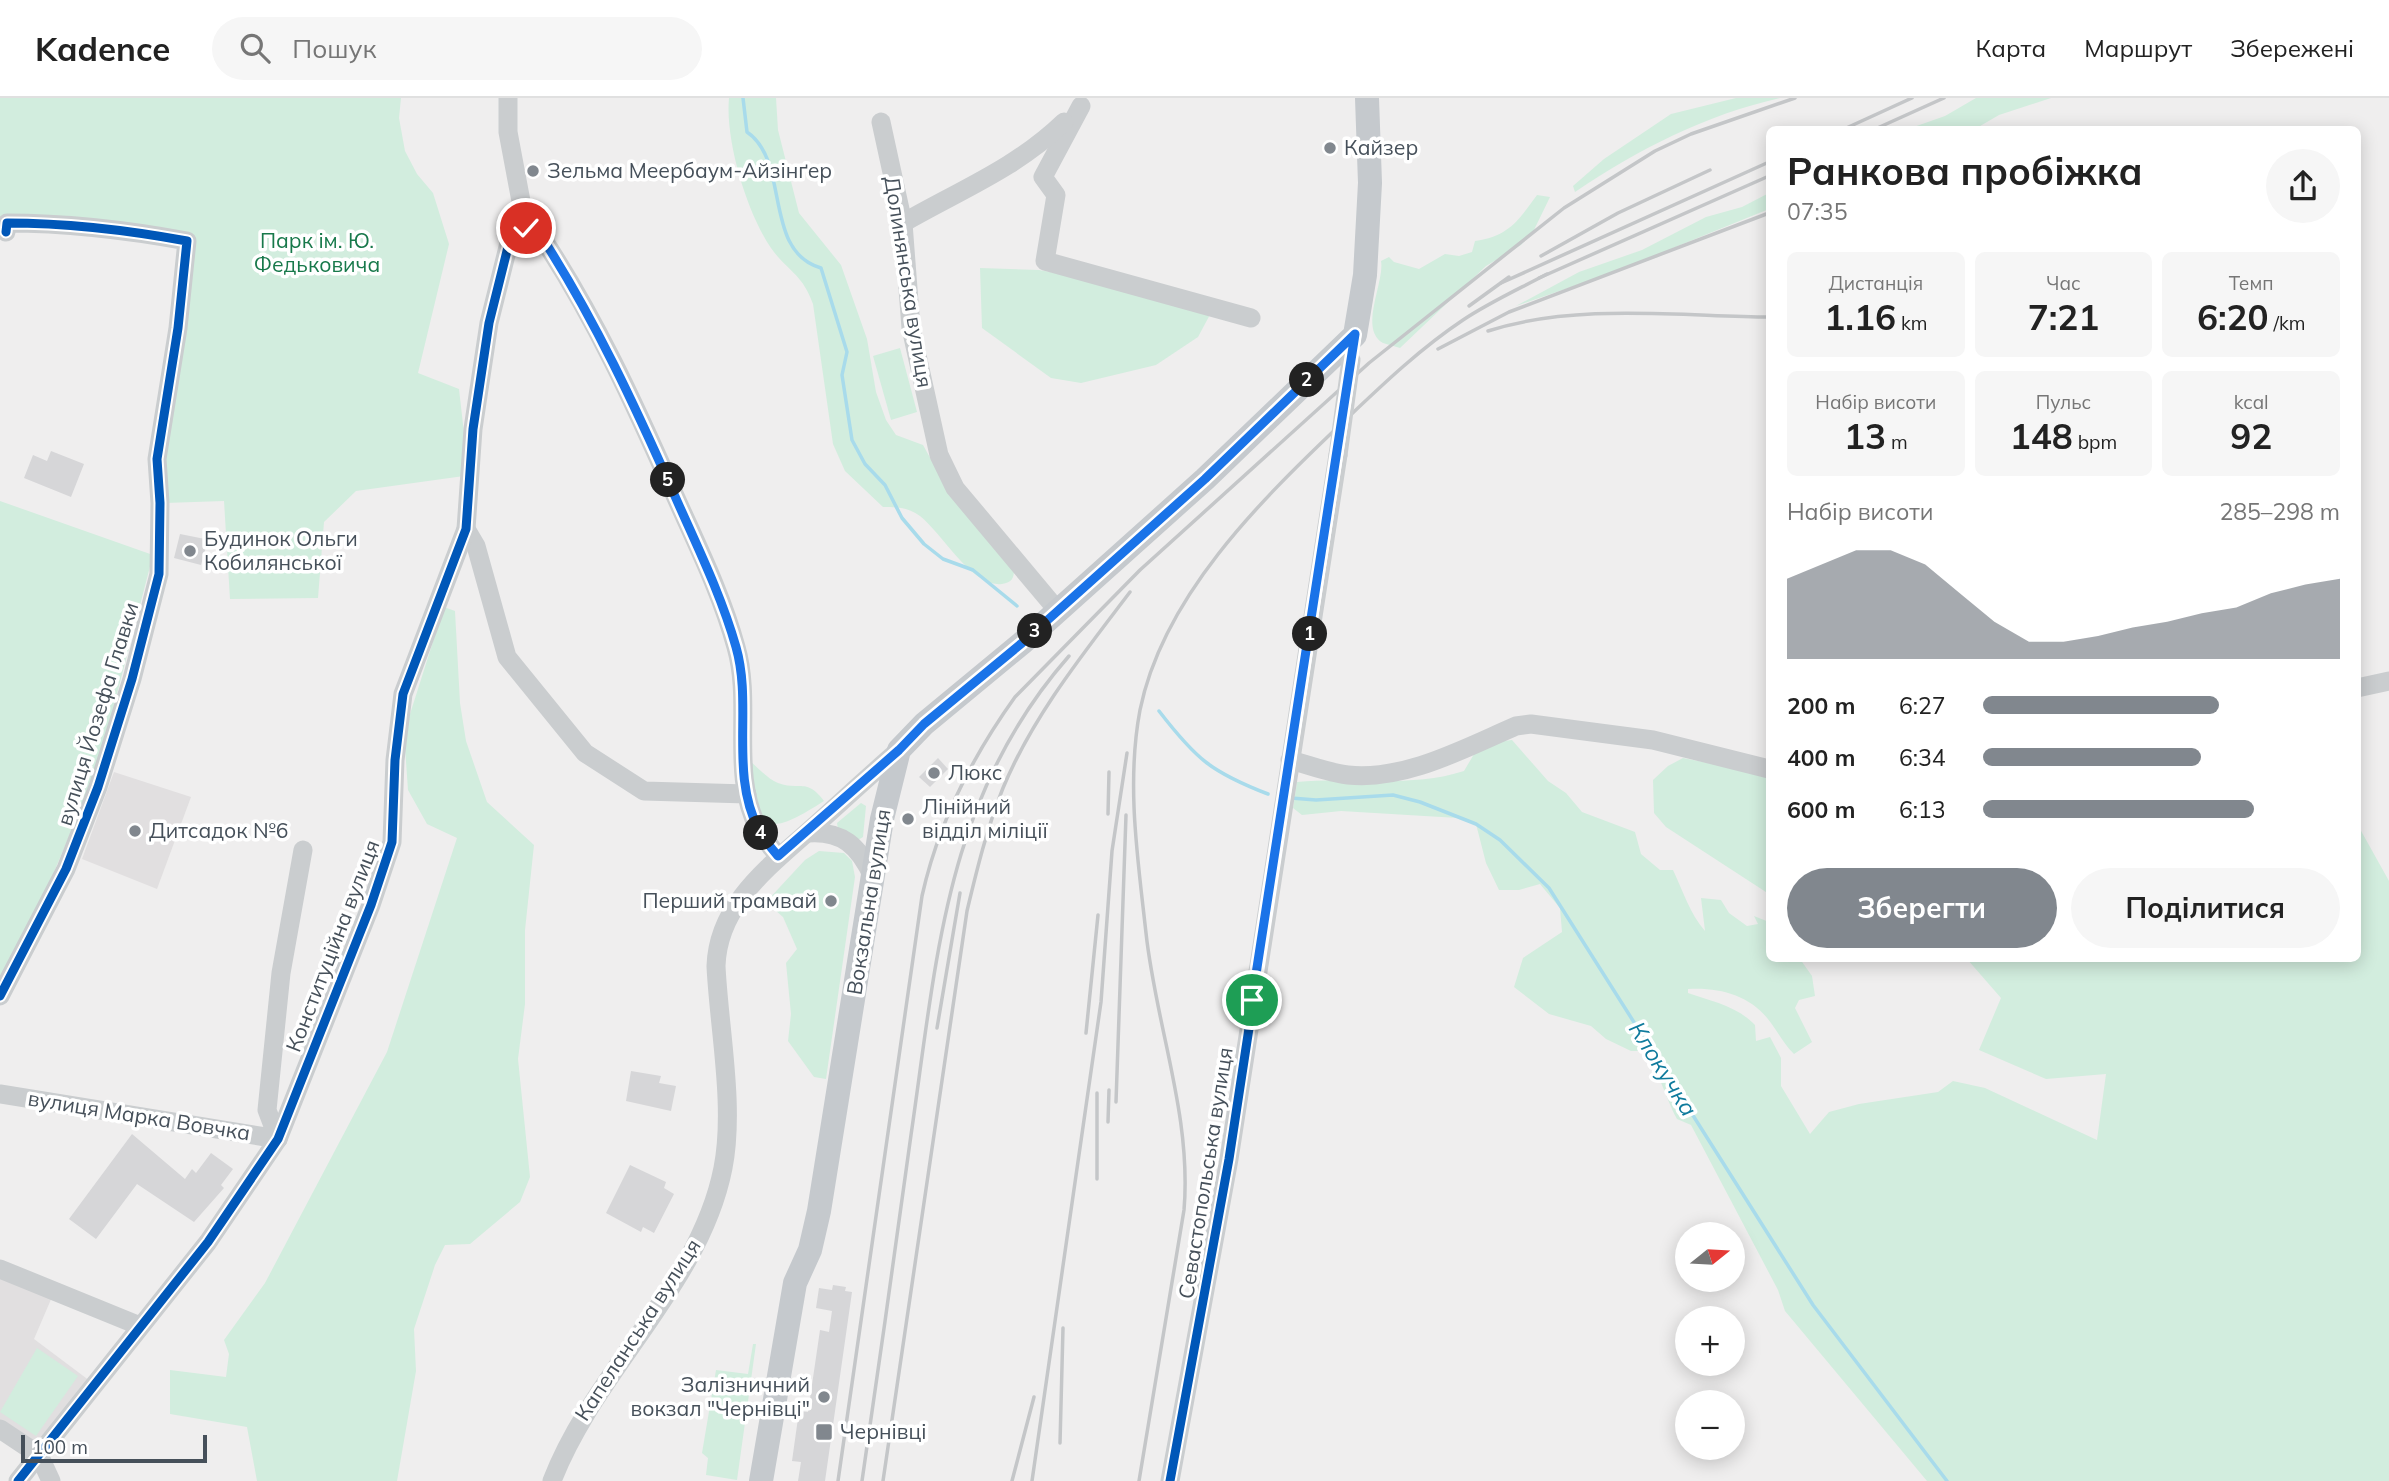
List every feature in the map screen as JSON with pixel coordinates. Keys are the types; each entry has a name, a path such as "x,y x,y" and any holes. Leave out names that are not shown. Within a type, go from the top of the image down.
{"main road":[{"path":"899,750 924,724 1058,611 1205,479 1355,334 1366,275 1370,183 1367,98"},
{"name":"Вокзальна вулиця","path":"761,1481 793,1290 810,1250 819,1211 880,834 899,750"}],"street":[{"path":"508,98 508,132 526,228 534,230 543,239 600,333 645,427 720,600 737,650 742,678 742,746 747,794 759,831 778,856"},
{"path":"903,223 944,199 992,178 1037,146 1084,102"},
{"path":"1084,102 1043,177 1056,195 1045,261 1251,318"},
{"name":"Долинянська вулиця","path":"881,122 903,223 911,328 939,455 955,488 1058,611"},
{"name":"вулиця Йозефа Главки","path":"0,996 66,869 98,787 132,679 159,574 160,503 157,459 178,328 187,241 133,230 41,223 6,223 6,232"},
{"name":"Конституційна вулиця","path":"18,1481 208,1242 278,1139 371,905 392,842 397,733 406,682 466,529 473,429 489,323 510,239 526,228"},
{"name":"Севастопольська вулиця","path":"1170,1481 1229,1159 1355,334"},
{"path":"466,529 476,547 507,657 585,752 644,791 747,794"},
{"path":"2361,687 2389,681"},
{"path":"1290,760 1347,775 1385,774 1422,764 1516,726 1531,724 1653,740 1766,768"},
{"name":"Капеланська вулиця","path":"552,1481 576,1426 687,1259 718,1189 725,1144 717,946 733,910 778,856 899,750"},
{"path":"807,833 832,833 856,847 873,877"},
{"path":"856,847 872,843 880,834"},
{"path":"278,1139 267,1110 281,973 303,850"},
{"name":"вулиця Марка Вовчка","path":"0,1094 278,1139"},
{"path":"0,1269 140,1326"},
{"path":"1,1431 39,1455 51,1481"}],"shaded area":[{"name":"Дитсадок №6","path":"114,772 191,797 157,889 82,859"},
{"path":"0,1276 52,1297 34,1339 94,1384 39,1455 0,1431"}],"green space":[{"name":"Парк ім. Ю. Федьковича","path":"0,98 401,98 399,118 405,151 417,174 433,193 449,244 418,373 459,389 466,451 464,476 356,491 324,522 318,598 230,599 224,501 165,503 161,460 191,237 0,217"},
{"path":"729,98 776,98 778,130 799,213 841,265 867,339 876,392 886,420 896,435 923,445 949,492 1014,569 1010,581 1002,584 991,583 980,577 958,558 920,516 906,509 883,507 845,471 833,444 813,304 799,279 771,248 754,216 734,155 730,135"},
{"path":"1736,98 1780,98 1725,114 1673,135 1575,192 1573,186 1604,159 1671,114"},
{"path":"1976,98 2051,98 1999,115 1980,126 1917,126 1945,116"},
{"path":"1537,195 1550,197 1533,232 1521,245 1486,266 1400,348 1383,343 1376,336 1372,316 1381,261 1389,257 1394,262 1419,269 1445,254 1459,256 1472,252 1475,241 1487,239 1512,226"},
{"path":"1766,195 1766,210 1673,248 1658,257 1516,306 1579,272 1642,250 1706,217 1742,207"},
{"path":"980,268 1039,270 1096,280 1213,309 1198,337 1156,365 1081,383 1051,378 982,328"},
{"path":"900,348 917,412 891,420 873,356"},
{"path":"0,501 153,555 98,767 44,896 0,978"},
{"path":"444,607 455,611 460,703 466,741 487,802 534,845 525,930 525,1004 518,1059 530,1177 520,1202 470,1244 445,1245 435,1265 414,1329 416,1371 397,1481 257,1481 247,1427 170,1414 170,1370 226,1377 229,1354 224,1340 265,1283 387,1052 457,838 427,824 408,790 404,733"},
{"path":"1512,740 1548,781 1566,793 1582,812 1635,832 1641,854 1660,870 1673,870 1691,910 1705,931 1701,898 1721,900 1729,913 1747,926 1758,924 1754,916 1766,921 1766,962 1802,962 1812,976 1815,996 1799,1000 1795,1008 1812,1042 1794,1054 1763,1014 1745,1000 1712,990 1688,989 1688,993 1723,1005 1748,1018 1755,1025 1756,1041 1770,1037 1781,1058 1781,1086 1810,1134 1829,1112 1859,1104 1938,1092 1953,1081 1985,1088 2097,1140 2106,1074 2046,1079 1979,1050 2001,998 1970,962 2361,962 2361,831 2389,881 2389,1481 1927,1481 1785,1311 1778,1290 1745,1227 1745,1222 1742,1222 1691,1125 1677,1119 1647,1058 1640,1051 1631,1051 1606,1039 1591,1026 1549,1014 1514,987 1523,958 1562,932 1560,908 1540,884 1519,890 1499,890 1486,863 1476,824 1458,818 1341,811 1302,815 1293,808 1297,782 1403,781 1464,771 1480,744"},
{"path":"1683,758 1766,774 1766,892 1666,827 1654,813 1653,780 1668,766"},
{"path":"750,761 774,781 812,789 824,801 786,822 775,824 766,821 757,801"},
{"path":"861,803 866,806 863,837 858,840 838,829 837,823"},
{"path":"819,851 844,853 852,861 855,877 826,1079 814,1077 788,1041 791,1014 786,963 797,949 783,917 766,902 805,860"},
{"path":"753,1344 756,1344 737,1480 706,1475 708,1458 702,1453 716,1370 748,1374"},
{"path":"37,1348 78,1376 36,1436 0,1412"}],"building":[{"path":"51,451 84,464 71,497 24,478 33,455 47,461"},
{"name":"Будинок Ольги Кобилянської","path":"180,534 205,539 207,543 201,565 174,558"},
{"name":"Люкс","path":"938,758 948,769 930,787 919,777"},
{"path":"631,1071 661,1076 659,1083 676,1086 671,1111 626,1101"},
{"path":"132,1134 185,1179 192,1169 196,1173 211,1153 233,1169 221,1185 224,1188 194,1222 137,1184 96,1239 69,1219"},
{"path":"630,1165 666,1182 664,1188 674,1194 654,1233 643,1227 641,1232 606,1213"},
{"name":"Залізничний вокзал \"Чернівці\"","path":"833,1285 846,1287 845,1291 852,1292 825,1481 798,1481 801,1462 792,1461 799,1411 808,1412 820,1330 829,1332 832,1311 816,1308 819,1288 832,1290"}],"waterway":[{"name":"Клокучка","path":"743,98 747,132 760,146 769,164 783,225 791,244 803,259 821,268 847,352 842,375 852,440 865,464 885,485 902,518 924,544 943,559 973,570 1017,606"},
{"path":"1159,711 1206,762 1218,771 1268,794"},
{"name":"Клокучка","path":"1291,798 1316,800 1393,795 1420,802 1476,824 1500,840 1549,888 1813,1305 1947,1481"}],"railway":[{"path":"838,1481 922,896 947,817 971,767 999,720 1015,697 1140,570 1369,363 1564,208 1655,151 1691,134 1795,98"},
{"path":"1851,126 1912,98"},
{"path":"1882,126 1944,98"},
{"path":"1501,283 1766,163"},
{"path":"1541,256 1618,213 1710,170"},
{"path":"1539,278 1766,177"},
{"path":"1438,349 1509,312 1766,214"},
{"path":"1139,1481 1184,1210 1185,1175 1178,1106 1146,933 1135,822 1136,738 1140,710 1152,668 1192,590 1218,554 1247,519 1309,455 1369,397 1430,344 1484,307 1547,274"},
{"path":"1469,306 1509,277"},
{"path":"1488,331 1521,322 1591,314 1766,317"},
{"path":"883,1481 967,911 983,849 1003,788 1029,736 1060,686 1130,592"},
{"path":"862,1481 929,1005 953,882 971,823 996,765 1028,710 1069,656"},
{"path":"1032,1481 1101,1002 1112,851 1127,753"},
{"path":"1108,814 1109,772"},
{"path":"1116,1102 1126,815"},
{"path":"937,1028 960,893"},
{"path":"1086,1033 1098,915"},
{"path":"1108,1122 1109,1090"},
{"path":"1097,1093 1097,1179"},
{"path":"1060,1443 1063,1328"},
{"path":"1012,1481 1034,1397"}],"cycle path":[{"path":"0,996 66,869 98,787 132,679 159,574 160,503 157,459 178,328 187,241 120,230 52,224 7,223 6,232"},
{"path":"18,1481 208,1242 278,1139 371,905 392,842 395,760 403,694 466,529 473,429 489,323 510,239 526,228"},
{"path":"1170,1481 1229,1159 1355,335"}],"place":[{"name":"Кайзер","path":"1330,148"},
{"name":"Зельма Меербаум-Айзінґер","path":"533,171"},
{"name":"Будинок Ольги Кобилянської","path":"190,551"},
{"name":"Люкс","path":"934,773"},
{"name":"Лінійний відділ міліції","path":"908,819"},
{"name":"Дитсадок №6","path":"135,831"},
{"name":"Перший трамвай","path":"831,901"},
{"name":"Залізничний вокзал \"Чернівці\"","path":"824,1397"},
{"name":"Чернівці","path":"824,1432"}],"route":[{"path":"526,228 534,230 543,239 600,333 645,427 720,600 737,650 742,678 742,746 747,794 759,831 778,856 899,750 924,724 1022,643 1205,479 1355,334 1252,1000"}]}
